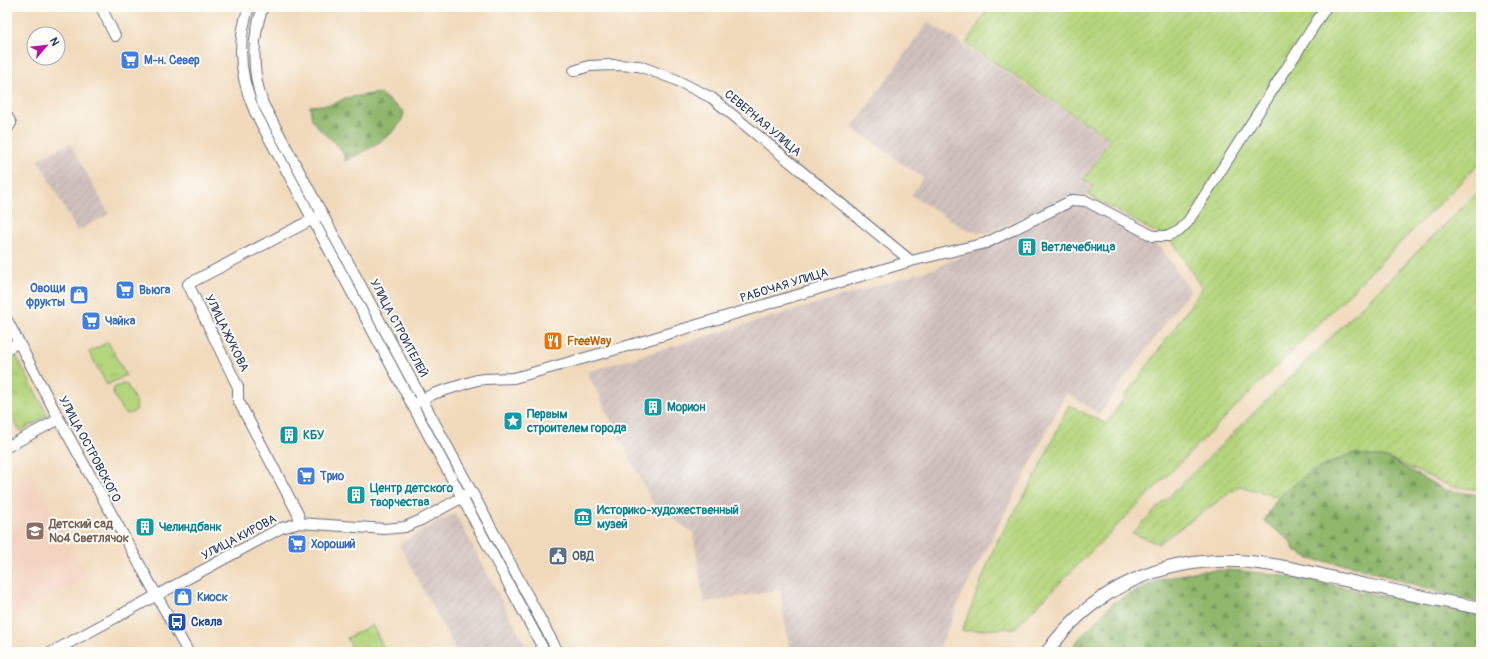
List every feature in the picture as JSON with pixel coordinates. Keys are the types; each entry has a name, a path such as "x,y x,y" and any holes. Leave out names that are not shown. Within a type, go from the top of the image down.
{"main road":[{"path":"1047,652 1070,625 1103,596 1140,577 1188,563 1218,560 1251,562 1481,608"}],"street":[{"path":"101,7 115,36"},
{"name":"УЛИЦА СТРОИТЕЛЕЙ","path":"249,7 244,19 241,44 245,85 255,112 545,652"},
{"name":"УЛИЦА СТРОИТЕЛЕЙ","path":"263,7 258,18 254,54 257,87 264,104 558,652"},
{"name":"РАБОЧАЯ УЛИЦА","path":"412,405 440,392 477,380 486,378 514,378 617,349 910,261 986,243 1073,200 1086,201 1153,236 1169,236 1179,231 1187,224 1326,7"},
{"name":"СЕВЕРНАЯ УЛИЦА","path":"574,71 589,66 639,66 674,79 712,98 910,261"},
{"path":"7,116 11,123 7,129"},
{"path":"312,219 322,213"},
{"name":"УЛИЦА ЖУКОВА","path":"300,523 298,514 238,400 238,387 188,284 312,219"},
{"name":"УЛИЦА ОСТРОВСКОГО","path":"7,320 59,419 188,652"},
{"path":"7,349 19,342"},
{"path":"7,447 59,419"},
{"name":"УЛИЦА КИРОВА","path":"52,652 281,528 300,523 385,529 405,527 421,520 472,492"}],"shaded area":[{"path":"928,22 1108,139 1082,181 1091,187 1086,196 1070,196 988,233 968,231 911,195 923,178 852,128"},
{"path":"70,143 109,214 77,231 38,160"},
{"path":"1075,204 1089,207 1161,248 1190,290 1099,414 1066,392 1020,485 963,592 938,652 790,652 780,589 704,603 693,533 652,502 587,372 933,269"},
{"name":"Детский сад №4 Светлячок","path":"30,472 87,577 12,618 7,609 7,485"},
{"path":"455,513 529,652 457,652 399,544"}],"green space":[{"path":"989,7 1481,7 1481,162 1015,628 962,631 996,543 1034,479 1069,405 1106,424 1202,289 1173,242 1088,195 1093,186 1084,180 1110,139 966,44"},
{"path":"379,93 404,112 402,120 389,135 345,161 341,149 320,130 312,119 310,106 334,104 345,98"},
{"path":"1481,189 1481,490 1450,486 1388,458 1353,453 1310,472 1278,497 1239,486 1158,544 1132,533"},
{"path":"108,342 126,375 107,385 89,352"},
{"path":"13,350 48,416 20,431 7,408 7,353"},
{"path":"122,384 127,385 137,404 136,410 132,413 127,414 123,412 113,393 114,388"},
{"path":"1353,453 1388,458 1445,490 1478,495 1481,494 1481,603 1458,598 1351,565 1313,560 1295,551 1289,540 1264,521 1278,497 1310,472"},
{"path":"1230,570 1272,574 1320,582 1406,602 1481,615 1481,652 1070,652 1076,642 1113,603 1156,581 1197,571"},
{"path":"372,625 386,652 354,652 347,638"}],"place":[{"name":"М-н. Север","path":"130,60"},
{"name":"Ветлечебница","path":"1027,247"},
{"name":"Вьюга","path":"125,290"},
{"name":"Овощи фрукты","path":"79,295"},
{"name":"Чайка","path":"91,321"},
{"name":"FreeWay","path":"553,341"},
{"name":"Морион","path":"653,407"},
{"name":"Первым строителем города","path":"513,421"},
{"name":"КБУ","path":"289,435"},
{"name":"Трио","path":"306,476"},
{"name":"Центр детского творчества","path":"356,495"},
{"name":"Историко-художественный музей","path":"583,517"},
{"name":"Челиндбанк","path":"145,527"},
{"name":"Детский сад №4 Светлячок","path":"35,531"},
{"name":"Хороший","path":"297,544"},
{"name":"ОВД","path":"558,556"},
{"name":"Киоск","path":"183,597"},
{"name":"Скала","path":"177,622"}]}
